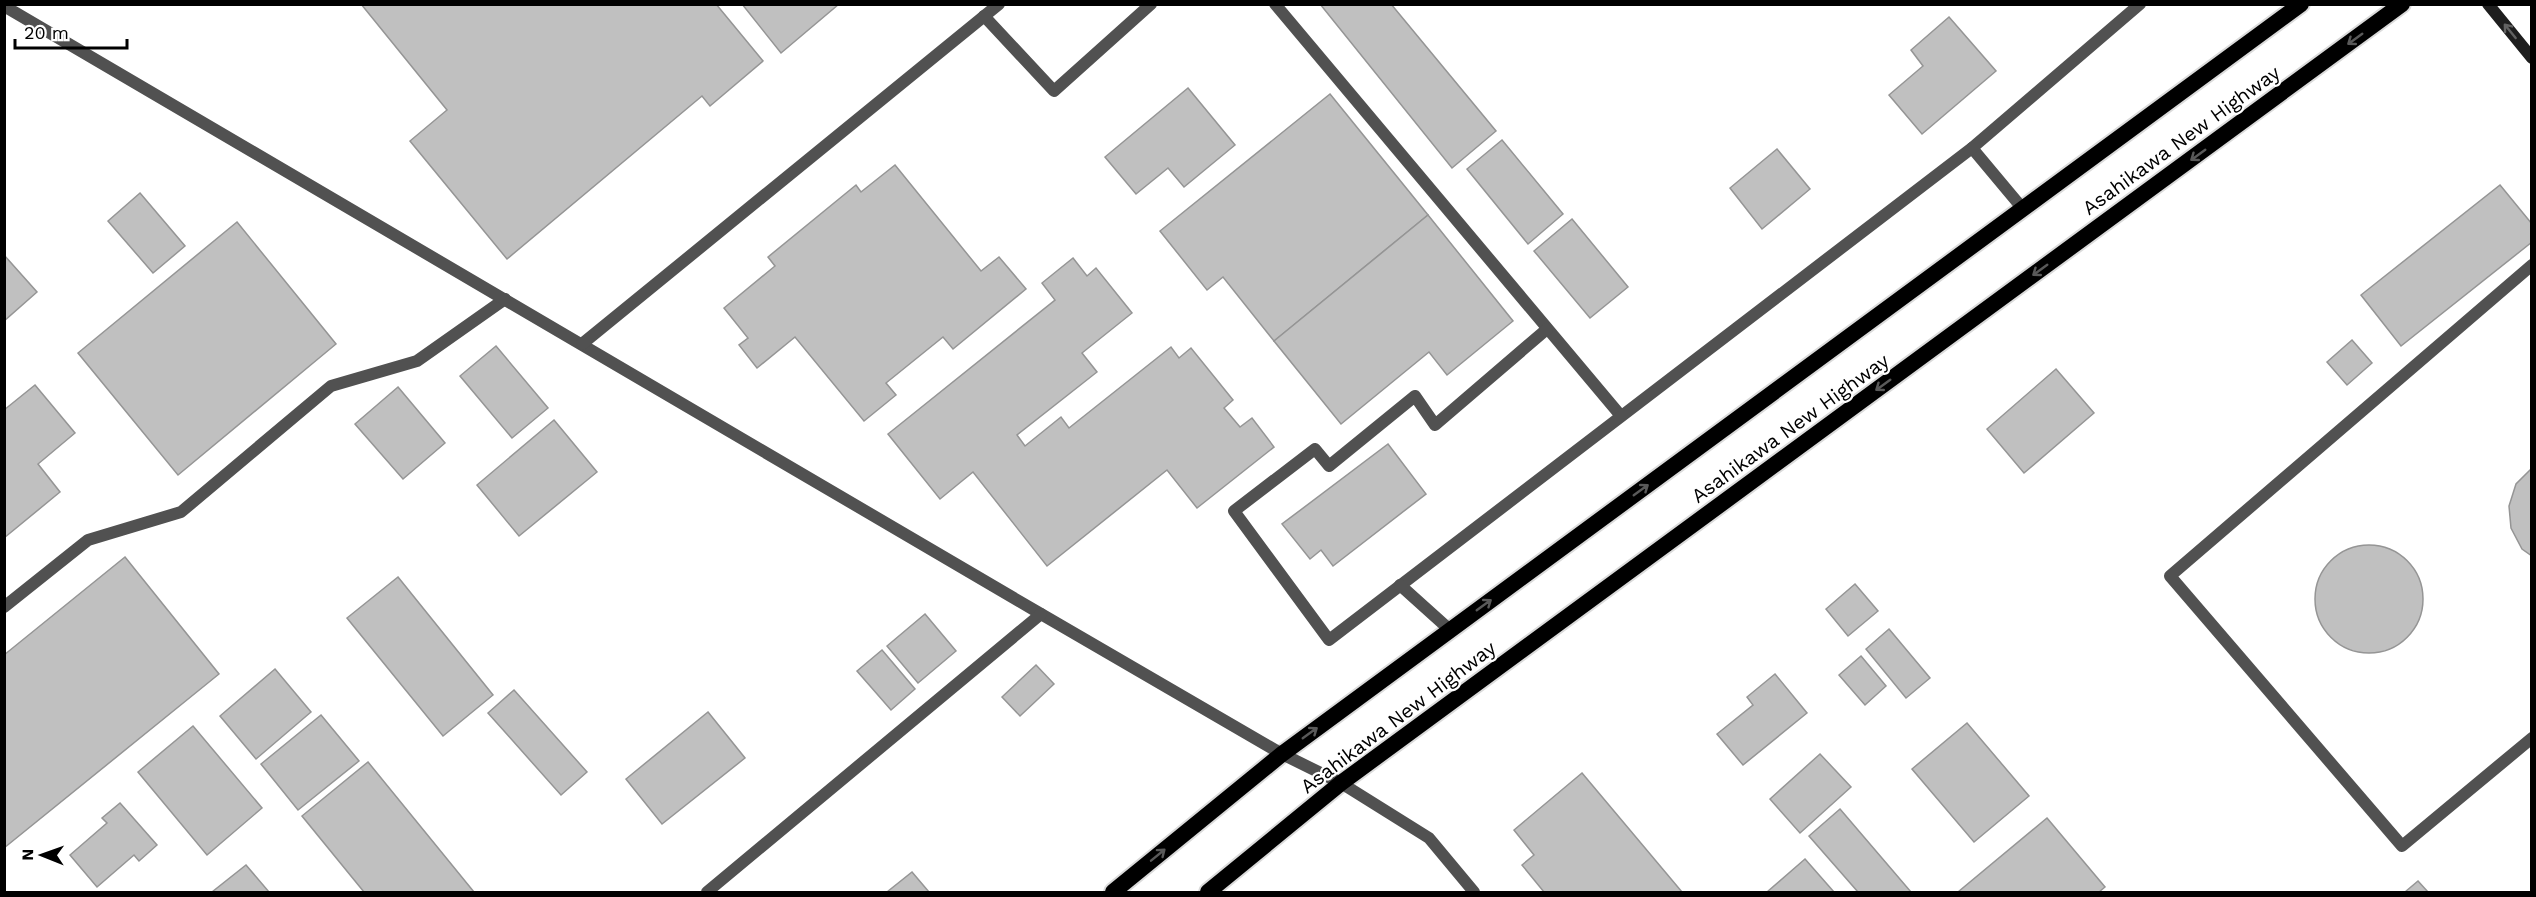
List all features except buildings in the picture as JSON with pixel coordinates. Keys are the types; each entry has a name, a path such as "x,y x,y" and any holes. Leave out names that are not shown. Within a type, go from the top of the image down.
{"highway":[{"name":"Asahikawa New Highway","path":"1113,892 1282,754 2301,4"},
{"name":"Asahikawa New Highway","path":"1208,892 1341,783 2402,4"}],"main road":[{"path":"2488,4 2532,58"}],"street":[{"path":"582,344 999,4"},
{"path":"984,16 1054,92 1151,4"},
{"path":"1275,4 1621,416"},
{"path":"1547,329 1435,424 1415,396 1329,466 1315,449 1234,511 1329,640 1972,148 2140,4"},
{"path":"4,6 1041,614 1282,754 1341,783 1429,838 1474,892"},
{"path":"1972,148 2023,208"},
{"path":"2532,265 2170,576 2402,846 2532,738"},
{"path":"4,607 88,540 181,512 331,386 417,361 505,299"},
{"path":"1400,585 1450,630"},
{"path":"707,892 1041,614"}]}
